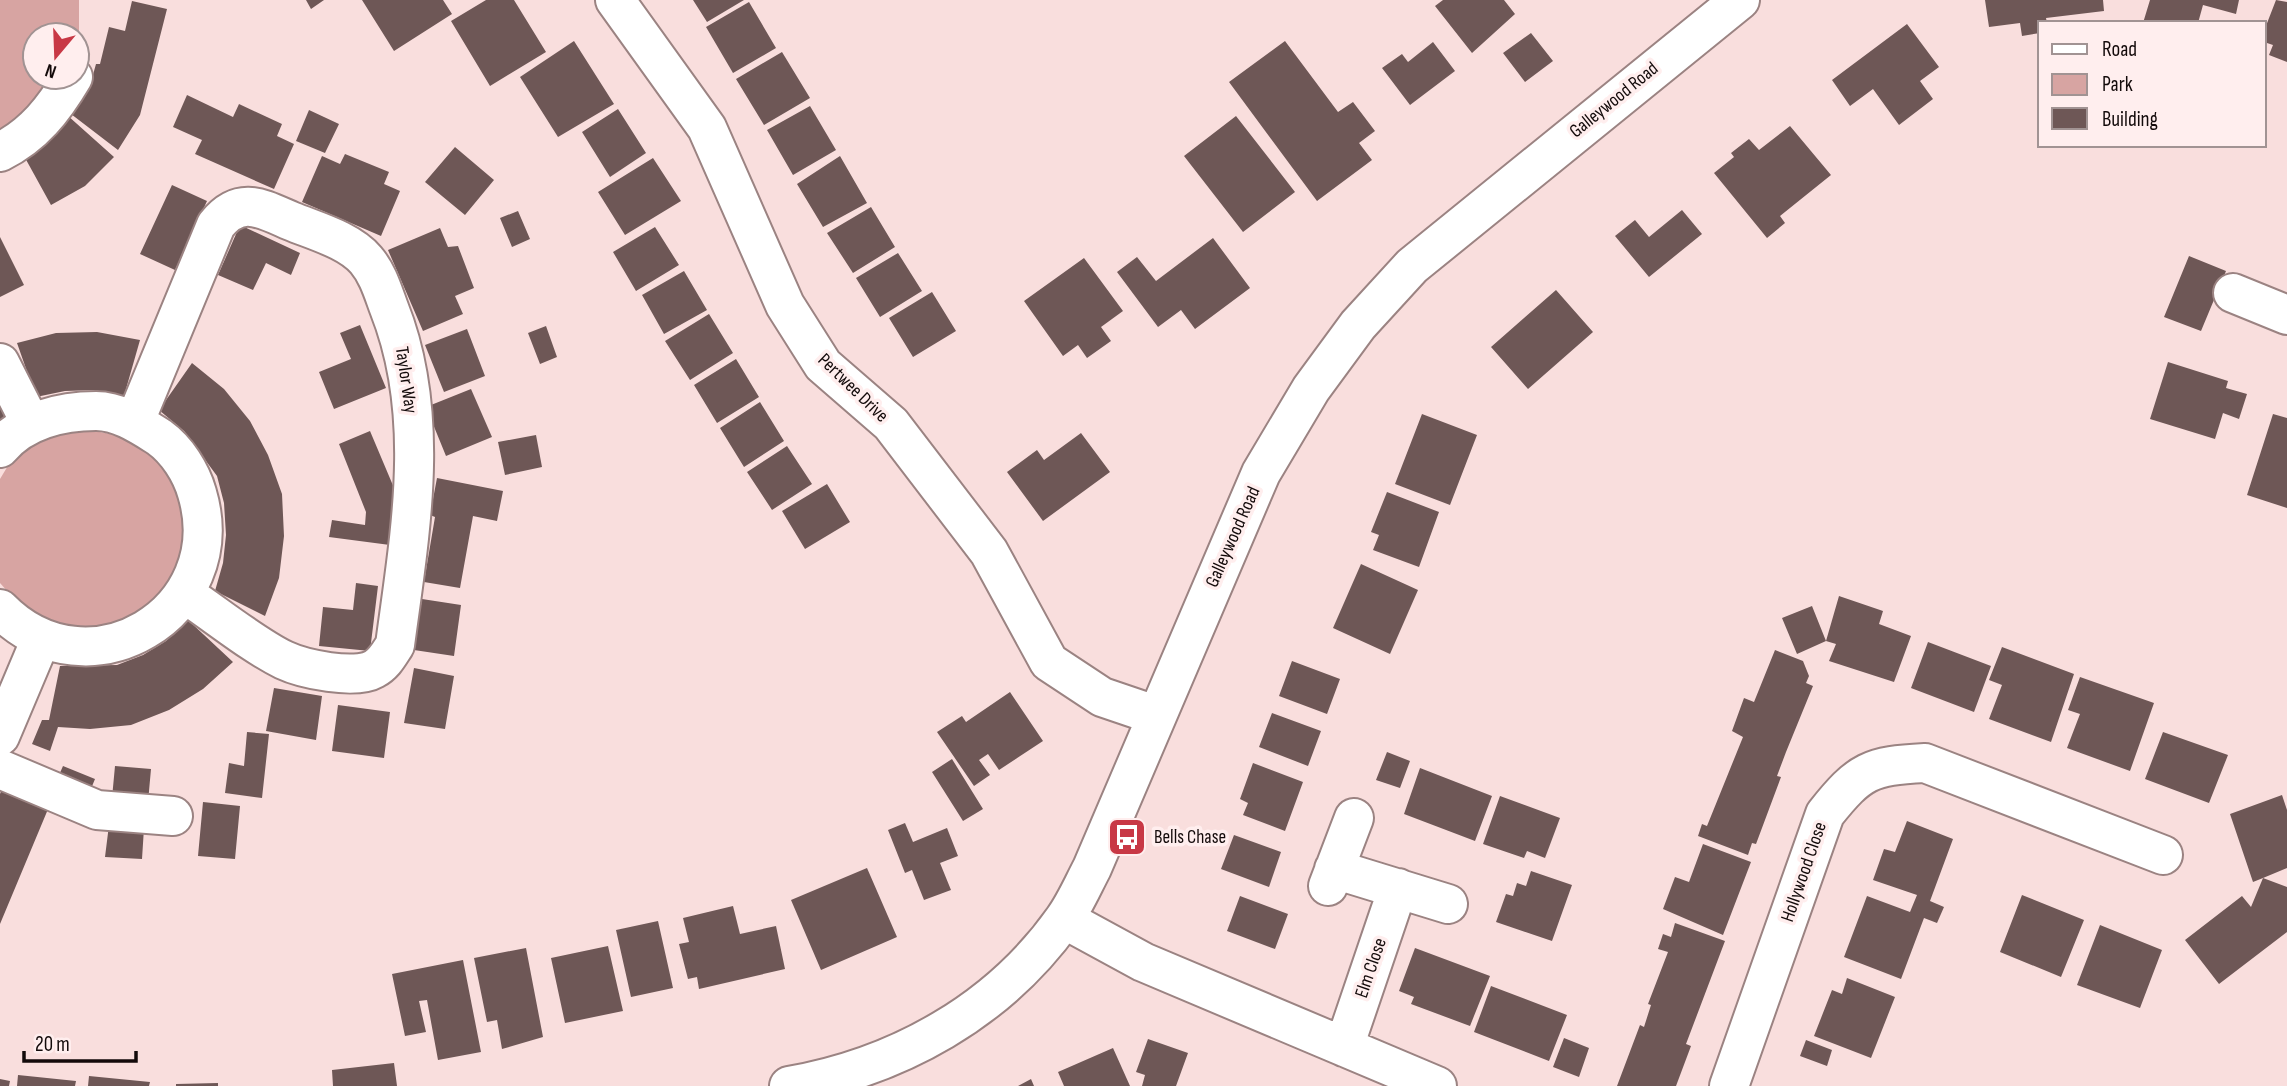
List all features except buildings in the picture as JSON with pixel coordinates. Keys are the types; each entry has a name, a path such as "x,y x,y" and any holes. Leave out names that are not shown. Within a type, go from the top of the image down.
{"street":[{"name":"Pertwee Drive","path":"615,0 707,128 785,305 823,365 891,424 989,552 1049,662 1102,697 1155,715"},
{"name":"Galleywood Road","path":"789,1086 825,1080 884,1060 942,1033 987,1000 1064,919 1092,868 1155,715 1261,473 1311,389 1358,325 1412,266 1740,0"},
{"path":"0,152 20,142 54,110 65,91"},
{"name":"Taylor Way","path":"135,421 216,225 225,214 242,206 258,207 349,246 366,260 377,278 404,345 411,387 414,505 395,645 386,659 372,671 356,674 328,672 285,660 185,594"},
{"path":"2233,293 2287,315"},
{"path":"0,363 31,424"},
{"path":"0,448 31,424 65,412 100,411 135,421 169,444 192,477 204,517 201,557 185,594 158,624 121,642 81,648 41,639 12,622 0,610"},
{"path":"0,736 41,639"},
{"name":"Hollywood Close","path":"1729,1086 1825,814 1852,780 1884,765 1925,763 2163,855"},
{"path":"0,769 97,810 173,816"},
{"path":"1354,818 1331,877 1398,888 1448,904"},
{"name":"Elm Close","path":"1344,1048 1398,888"},
{"path":"1064,919 1143,962 1437,1086"}],"green space":[{"path":"0,0 79,0 79,21 21,21 21,91 56,91 0,149"},
{"path":"95,431 126,439 167,471 184,511 181,553 162,590 130,618 90,630 46,620 0,583 0,479 9,464 34,444 63,432"}],"place":[{"name":"Bells Chase","path":"1127,837"}]}
